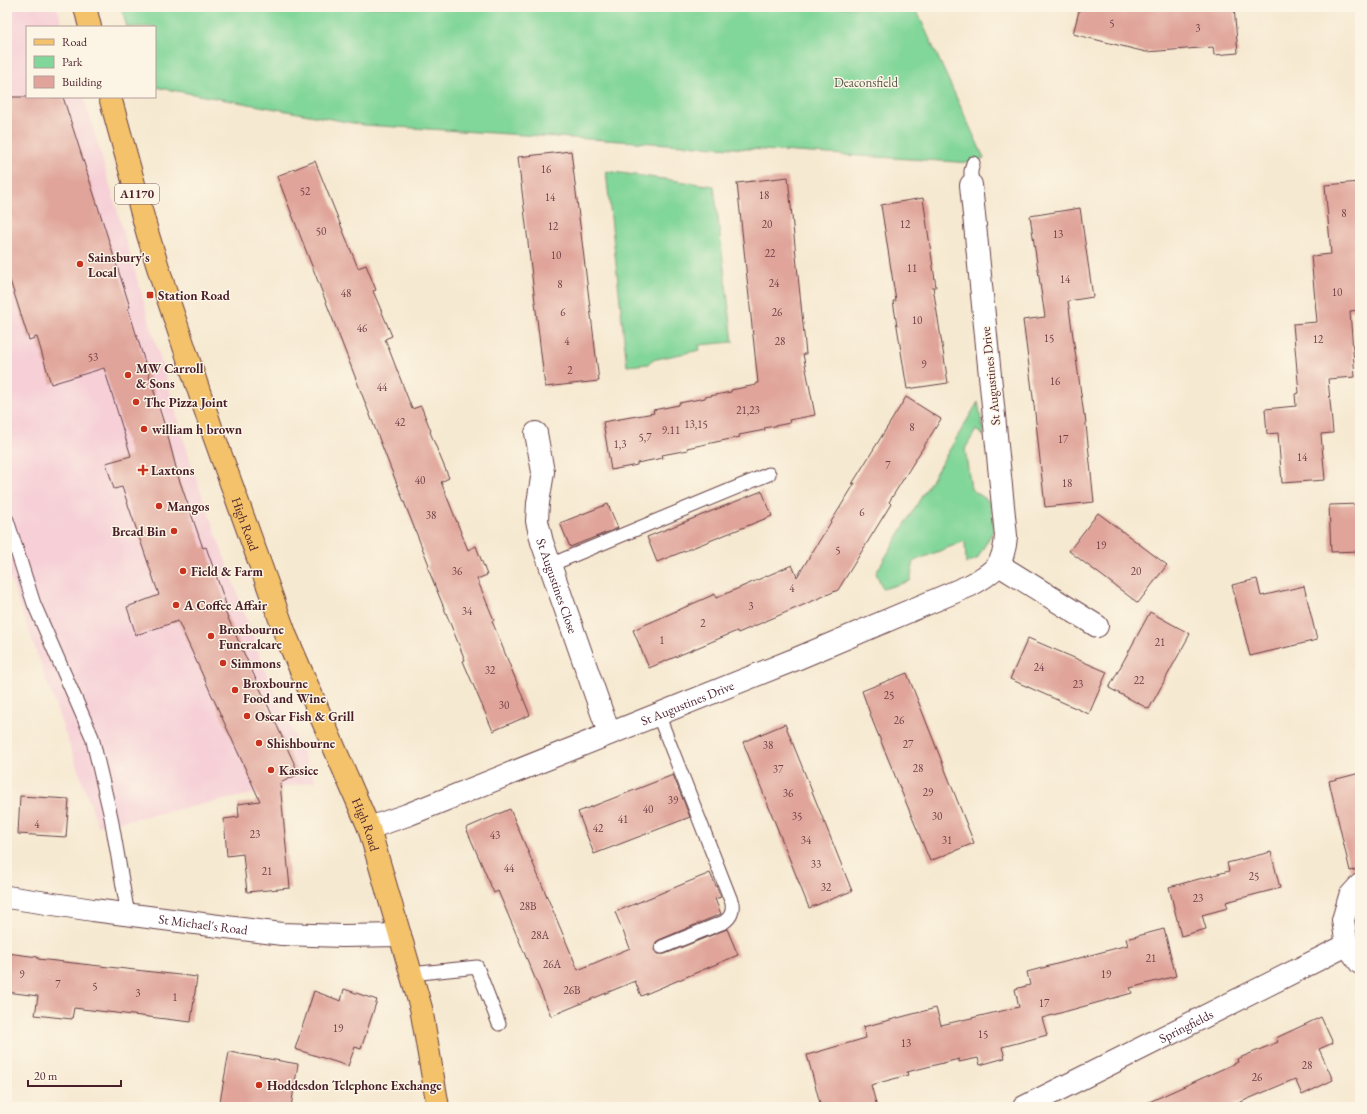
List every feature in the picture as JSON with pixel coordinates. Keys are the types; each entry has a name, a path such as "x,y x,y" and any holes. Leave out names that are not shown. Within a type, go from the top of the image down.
{"main road":[{"path":"85,7 90,26"},
{"name":"High Road","path":"110,98 148,236 214,436 286,636 369,828 421,1008 438,1107"}],"street":[{"name":"St Augustines Drive","path":"369,828 407,815 796,659 971,585 987,576 999,565 1005,550 1006,536 970,185"},
{"name":"St Augustines Close","path":"536,433 543,472 537,521 542,542 609,733"},
{"path":"999,565 1096,626"},
{"path":"1360,885 1350,896 1343,920 1347,945 1360,963"},
{"name":"St Michael's Road","path":"7,897 282,934 343,936 400,935"},
{"name":"Springfields","path":"1024,1107 1347,945"}],"lane":[{"path":"970,185 973,163"},
{"path":"550,565 769,474"},
{"path":"7,520 34,604 92,737 111,817 128,914"},
{"path":"658,714 732,903 733,911 730,918 724,922 662,947"},
{"path":"411,974 477,967 499,1024"}],"shaded area":[{"path":"7,7 57,7 63,26 26,26 26,98 84,98 192,467 264,668 315,781 98,826 7,569"}],"green space":[{"name":"Deaconsfield","path":"121,7 915,7 984,158 973,163 364,125 156,87 156,26 127,26"},
{"path":"606,171 714,186 733,342 699,345 700,350 652,360 648,364 627,366"},
{"path":"978,402 984,436 976,430 965,449 971,489 989,501 993,517 993,531 977,559 966,563 965,541 914,561 910,581 883,589 876,573"}],"building":[{"path":"1080,7 1234,7 1238,53 1214,55 1213,47 1146,52 1073,34"},
{"path":"7,97 63,98 130,307 128,308 167,433 179,479 203,548 206,547 226,604 222,605 299,774 280,783 290,888 247,892 243,854 227,856 224,819 239,817 238,804 260,801 178,621 136,635 127,607 159,595 122,487 114,489 106,463 131,456 104,368 51,384 37,337 29,340 7,271"},
{"path":"571,151 599,381 545,387 518,157"},
{"path":"315,161 358,268 366,265 376,290 373,291 392,336 385,339 412,409 421,406 431,431 430,432 449,478 441,482 468,550 476,546 487,575 477,579 494,620 492,621 530,715 493,731 463,661 465,660 427,566 429,565 277,176"},
{"path":"788,177 806,354 803,354 815,415 789,420 790,423 739,435 740,437 662,455 663,458 611,470 603,422 654,413 653,410 731,392 731,390 756,385 756,383 758,383 737,183"},
{"path":"1360,182 1360,241 1357,242 1360,274 1360,310 1350,311 1355,377 1328,379 1333,433 1321,434 1325,480 1282,483 1278,433 1267,434 1265,409 1296,406 1295,394 1299,393 1293,324 1317,322 1311,256 1331,254 1325,185"},
{"path":"923,198 936,287 933,287 948,383 907,389 893,301 896,301 881,205"},
{"path":"1080,208 1093,297 1068,301 1085,415 1094,502 1045,507 1023,320 1045,317 1030,216"},
{"path":"906,397 941,419 889,502 891,504 838,590 738,633 737,631 649,668 633,630 715,594 716,598 792,565 797,577"},
{"path":"762,491 772,516 657,562 647,537"},
{"path":"608,504 618,528 570,547 560,523"},
{"path":"1360,504 1360,551 1331,552 1329,505"},
{"path":"1098,513 1167,565 1138,603 1069,551"},
{"path":"1257,579 1261,596 1304,586 1317,640 1250,656 1232,585"},
{"path":"1150,612 1190,634 1149,709 1109,688"},
{"path":"1028,638 1107,672 1089,714 1010,679"},
{"path":"907,673 974,843 930,861 873,722 862,691"},
{"path":"785,724 852,891 809,908 743,742"},
{"path":"1360,773 1360,869 1350,871 1329,781"},
{"path":"673,775 690,817 594,854 578,812"},
{"path":"20,796 69,799 66,837 18,834"},
{"path":"510,809 578,970 630,948 615,912 710,873 721,897 715,899 721,914 659,940 656,942 654,950 657,954 665,954 727,929 738,955 641,996 635,981 551,1016 498,891 494,893 466,828"},
{"path":"1271,852 1280,888 1226,902 1228,908 1202,915 1206,929 1181,936 1169,887 1229,871 1227,863"},
{"path":"1164,929 1176,976 1130,988 1132,993 1042,1018 1047,1035 1002,1047 1005,1058 980,1065 978,1058 959,1062 959,1059 907,1072 908,1075 871,1085 877,1107 821,1107 807,1055 866,1038 863,1027 936,1008 941,1025 1019,1007 1015,989 1030,985 1027,972 1128,945 1126,939"},
{"path":"7,953 38,957 38,959 197,977 191,1022 74,1008 72,1019 35,1015 38,996 7,992"},
{"path":"344,989 377,1000 361,1049 355,1047 348,1066 295,1049 314,991 341,1001"},
{"path":"1321,1017 1333,1043 1319,1049 1333,1080 1302,1095 1295,1079 1229,1107 1138,1107 1238,1062 1237,1059 1278,1042 1276,1038"},
{"name":"Hoddesdon Telephone Exchange","path":"229,1052 298,1064 291,1107 219,1107"}],"place":[{"name":"Sainsbury's Local","path":"80,264"},
{"name":"Station Road","path":"150,295"},
{"name":"MW Carroll & Sons","path":"128,375"},
{"name":"The Pizza Joint","path":"136,402"},
{"name":"william h brown","path":"144,429"},
{"name":"Laxtons","path":"143,470"},
{"name":"Mangos","path":"159,506"},
{"name":"Bread Bin","path":"174,531"},
{"name":"Field & Farm","path":"183,571"},
{"name":"A Coffee Affair","path":"176,605"},
{"name":"Broxbourne Funeralcare","path":"211,636"},
{"name":"Simmons","path":"223,663"},
{"name":"Broxbourne Food and Wine","path":"235,690"},
{"name":"Oscar Fish & Grill","path":"247,716"},
{"name":"Shishbourne","path":"259,743"},
{"name":"Kassice","path":"271,770"},
{"name":"Hoddesdon Telephone Exchange","path":"259,1085"}]}
